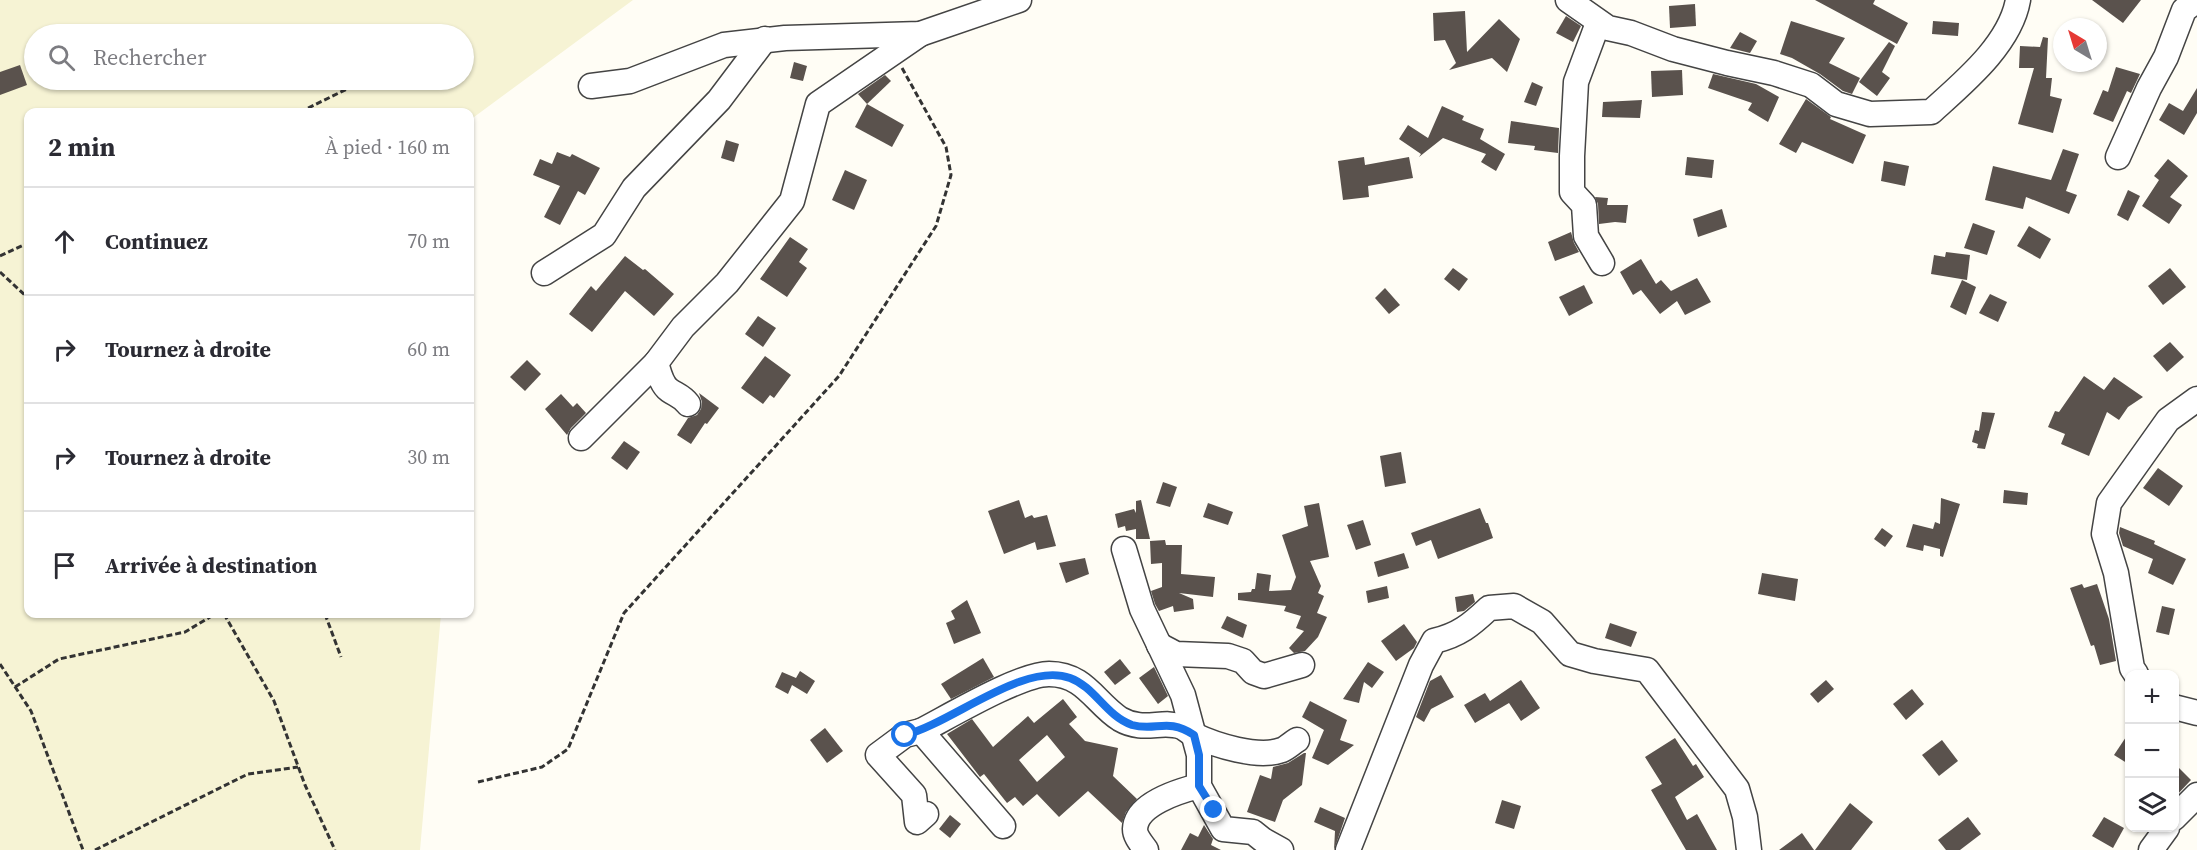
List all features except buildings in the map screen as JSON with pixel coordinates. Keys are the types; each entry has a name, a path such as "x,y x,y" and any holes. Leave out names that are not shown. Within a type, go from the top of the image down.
{"street":[{"path":"581,438 656,363 683,327 727,283 792,201 818,104 920,34 1019,0"},
{"path":"1568,0 1608,28 1631,33 1673,49 1774,73 1811,85 1836,104 1870,114 1931,112 1966,81 1990,55 2015,16 2018,0"},
{"path":"2118,157 2149,88 2166,57 2184,10 2197,0"},
{"path":"1598,23 1576,82 1572,192 1584,205 1586,236 1602,263"},
{"path":"591,86 630,81 724,45 765,39 920,34"},
{"path":"544,273 604,235 634,188 719,100 765,39"},
{"path":"656,363 661,380 667,389 681,396 688,404"},
{"path":"2133,670 2116,573 2104,534 2109,503 2168,420 2197,399"},
{"path":"1124,549 1142,609 1183,695 1199,755 1199,786 1223,829 1252,841 1263,840 1281,850"},
{"path":"1348,850 1421,665 1434,641 1448,638 1470,627 1489,608 1514,606 1542,621 1570,654 1594,661 1647,670 1737,789 1745,817 1749,850"},
{"path":"1159,645 1176,654 1228,656 1243,661 1253,672 1264,676 1302,665"},
{"path":"926,814 917,822 914,795 878,755 905,735 921,731 997,692 1032,677 1047,674 1072,679 1087,687 1105,707 1132,725 1181,726 1194,735 1235,749 1260,754 1282,750 1297,740"},
{"path":"2179,708 2197,713"},
{"path":"921,731 1003,826"},
{"path":"1146,850 1137,837 1135,828 1142,814 1160,799 1180,790 1199,786"},
{"path":"2179,814 2197,795"},
{"path":"2151,850 2164,832"}],"path":[{"path":"478,782 542,767 568,749 624,613 839,376 936,226 951,175 946,147 900,64"},
{"path":"308,108 345,90"},
{"path":"0,256 24,245"},
{"path":"0,272 24,294"},
{"path":"15,687 59,659 185,632 208,618"},
{"path":"226,618 274,701 298,767 336,850"},
{"path":"327,618 341,657"},
{"path":"0,664 31,711 83,850"},
{"path":"95,850 248,774 298,767"}],"shaded area":[{"path":"0,0 633,0 474,117 474,108 24,108 24,618 441,618 420,850 0,850"}],"route":[{"path":"905,735 921,731 997,692 1032,677 1047,674 1059,675 1087,687 1105,707 1132,725 1181,726 1194,735 1199,755 1199,786 1214,810"}]}
